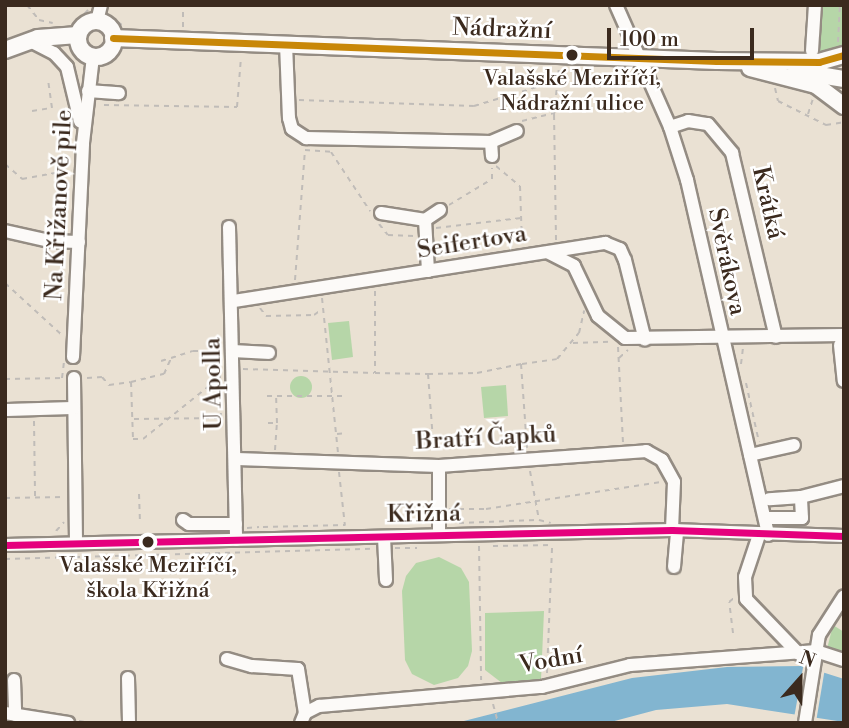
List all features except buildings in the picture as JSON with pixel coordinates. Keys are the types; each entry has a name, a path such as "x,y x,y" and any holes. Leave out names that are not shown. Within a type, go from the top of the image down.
{"main road":[{"path":"5,50 28,40 76,29 102,12 113,38 109,51 93,56 81,49 76,29"},
{"name":"Nádražní","path":"113,38 717,61 819,62 841,55"},
{"path":"841,55 844,79"},
{"path":"717,61 816,85 844,106"},
{"name":"Nádražní","path":"717,61 844,79"}],"street":[{"name":"Svěrákova","path":"615,5 670,127 687,180 720,338 766,518 764,535"},
{"path":"812,51 815,5"},
{"path":"28,40 54,53 70,72 83,143"},
{"path":"286,44 289,118 292,129 306,144 491,142 514,128"},
{"name":"Na Křižanově pile","path":"73,357 79,242 77,158 83,143 93,56"},
{"path":"88,91 119,93"},
{"name":"Krátká","path":"670,127 688,121 708,124 732,153 776,337"},
{"path":"491,142 492,156"},
{"path":"428,271 425,228 440,210"},
{"path":"382,213 425,228"},
{"name":"U Apolla","path":"229,227 234,301 236,540"},
{"path":"5,231 48,242 79,242"},
{"path":"551,250 605,243 620,249 645,340"},
{"path":"580,276 590,246"},
{"name":"Seifertova","path":"234,301 551,250 561,256 580,276 598,316 619,339"},
{"path":"619,339 776,337 842,340 844,381"},
{"path":"234,351 270,353"},
{"path":"74,378 76,496 81,520 76,544"},
{"path":"5,410 74,408"},
{"path":"749,451 794,445"},
{"name":"Bratří Čapků","path":"237,459 437,466 646,451 663,460 674,482 674,530"},
{"path":"437,466 440,527"},
{"path":"769,499 801,497 844,486"},
{"path":"766,518 802,518 801,497"},
{"path":"183,520 189,524 236,524"},
{"name":"Křižná","path":"5,545 384,537 440,527 479,535 674,530 844,536"},
{"path":"674,530 674,568"},
{"path":"764,535 744,591 753,610 799,654"},
{"path":"384,537 386,580"},
{"path":"805,721 822,628 844,596"},
{"name":"Vodní","path":"303,718 325,705 549,686 624,666 799,654 815,657"},
{"path":"815,657 844,660"},
{"path":"227,659 252,666 298,669 303,718"},
{"path":"128,678 129,723"},
{"path":"14,680 10,714 68,723"}],"path":[{"path":"27,5 39,20 62,26"},
{"path":"76,29 92,5"},
{"path":"183,5 183,32"},
{"path":"840,5 841,55"},
{"path":"102,12 116,23 128,26"},
{"path":"104,105 237,107 239,61 245,51"},
{"path":"551,250 554,113 559,62"},
{"path":"771,77 778,101 827,125 844,122"},
{"path":"32,111 52,108 48,80"},
{"path":"295,110 294,100 474,106 557,81"},
{"path":"808,115 816,91"},
{"path":"514,128 554,113"},
{"path":"296,291 293,264 306,144 331,152 388,235 425,228 521,218"},
{"path":"5,164 22,179 72,170 77,158"},
{"path":"440,210 492,179 492,162 520,186 522,251"},
{"path":"374,279 375,373"},
{"path":"5,284 67,344"},
{"path":"320,288 329,372"},
{"path":"234,369 477,373 557,359 573,343 583,321 584,300"},
{"path":"254,306 259,305 266,316 314,314 323,309"},
{"path":"743,337 741,362 760,445 749,451"},
{"path":"573,343 619,339 633,345 619,359"},
{"path":"619,339 624,451"},
{"path":"132,419 221,418 220,351 193,351 161,361"},
{"path":"5,379 102,377 109,385 164,374 171,358"},
{"path":"521,364 528,459 539,520"},
{"path":"428,374 437,466"},
{"path":"131,382 133,439 137,440 220,377"},
{"path":"267,396 346,396"},
{"path":"275,459 276,397"},
{"path":"34,409 35,497"},
{"path":"268,423 277,423"},
{"path":"336,434 347,433"},
{"path":"549,686 551,521 440,527 442,509 486,509 663,482"},
{"path":"139,494 140,520"},
{"path":"5,498 76,496"},
{"path":"262,527 354,525"},
{"path":"479,535 482,692"},
{"path":"733,633 729,602 744,591"},
{"path":"493,705 498,723"}],"green space":[{"path":"810,5 844,5 844,43 839,49 807,53"},
{"path":"349,321 353,357 332,360 328,323"},
{"path":"301,376 309,379 312,387 309,395 301,398 293,395 290,387 293,379"},
{"path":"506,385 508,416 484,418 481,387"},
{"path":"439,557 461,568 469,582 472,651 468,666 458,678 434,685 412,674 405,660 402,591 406,576 416,563"},
{"path":"544,611 541,680 502,683 485,670 485,613"},
{"path":"833,625 844,632 844,654 827,649"}],"water":[{"path":"803,666 844,679 844,722 727,704 656,710 607,723 456,723 632,678 727,667"}],"pier":[{"path":"804,662 825,668 816,722 794,718"}],"transit line":[{"path":"113,38 717,61 819,62 844,55"},
{"path":"5,545 672,530 844,536"}],"place":[{"name":"Valašské Meziříčí, Nádražní ulice","path":"572,55"},
{"name":"Valašské Meziříčí, škola Křižná","path":"148,542"}]}
